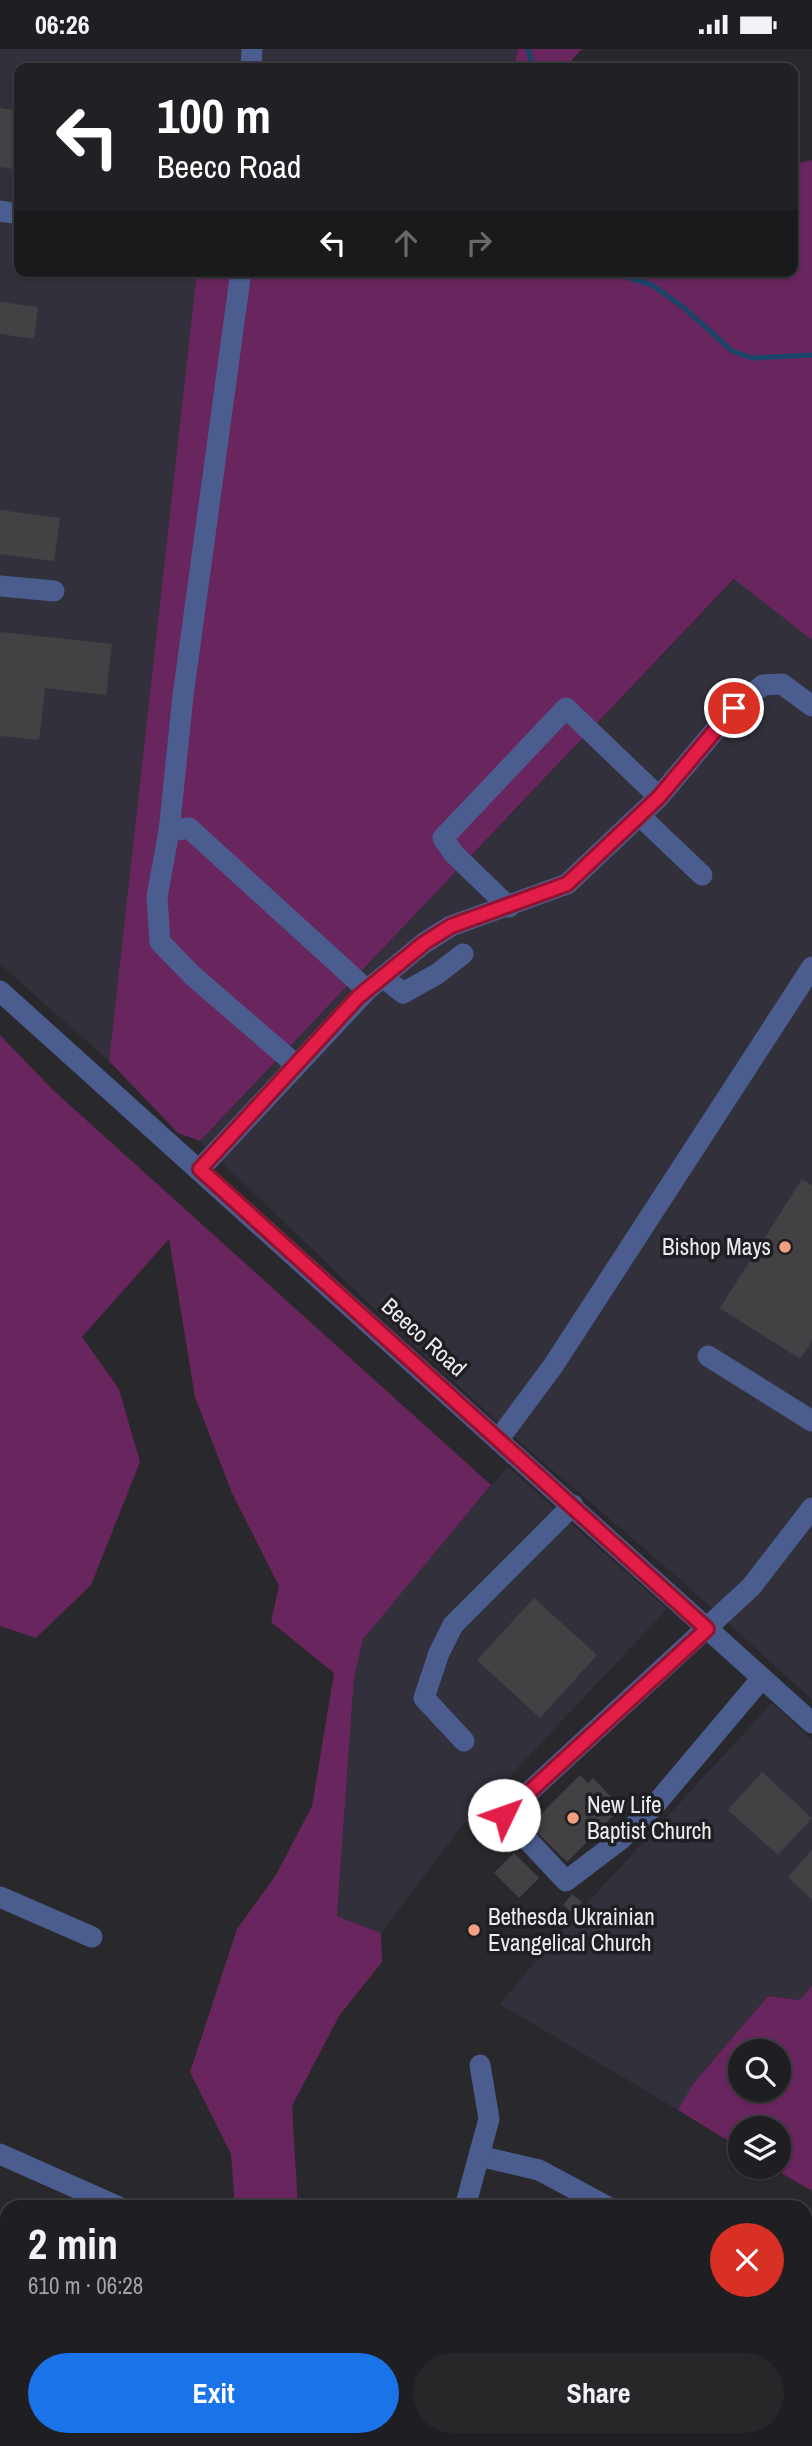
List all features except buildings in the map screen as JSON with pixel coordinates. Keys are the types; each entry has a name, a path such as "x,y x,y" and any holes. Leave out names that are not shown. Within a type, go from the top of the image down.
{"street":[{"path":"241,277 183,696 169,831 157,897 160,942 192,975 296,1065"},
{"path":"0,586 54,591"},
{"path":"200,1169 375,984 451,926 567,884 659,797 734,708 763,685 782,684 812,706"},
{"path":"509,907 454,854 443,838 566,708 659,797"},
{"path":"640,816 702,875"},
{"path":"169,831 189,828 375,984 402,993 437,974 463,954"},
{"path":"498,1440 553,1366 812,967"},
{"name":"Beeco Road","path":"0,991 812,1723"},
{"path":"708,1356 812,1421"},
{"path":"464,1741 424,1698 439,1653 453,1625 573,1505"},
{"path":"762,1678 646,1814 620,1840 566,1881 504,1815 751,1587 812,1508"},
{"path":"0,1897 92,1937"},
{"path":"467,2200 489,2119 480,2065"},
{"path":"0,2154 103,2200"},
{"path":"479,2156 539,2170 595,2200"}],"shaded area":[{"path":"0,49 518,49 514,63 14,63 14,277 196,277 109,1061 0,964"},
{"path":"518,49 582,49 572,63 514,63"},
{"path":"812,160 812,640 734,579 200,1141 178,1133 109,1061 196,277 798,277 798,163"},
{"path":"735,579 812,640 812,1700 683,1582 522,1444 363,1298 200,1141"},
{"path":"0,1035 53,1090 491,1485 363,1639 354,1678 337,1916 381,1933 382,1962 339,2016 292,2106 298,2200 234,2200 231,2154 190,2072 237,1929 276,1875 312,1806 334,1673 271,1622 279,1586 232,1493 195,1397 169,1239 82,1337 119,1389 140,1462 91,1585 36,1638 0,1626"},
{"path":"508,1467 667,1609 459,1830 381,1933 337,1916 354,1678 363,1639 383,1611"},
{"path":"772,1703 812,1740 812,1985 800,2000 768,1996 731,2039 728,2039 728,2043 693,2084 678,2110 500,2004 555,1938"},
{"path":"812,1985 812,2191 791,2179 791,2116 728,2116 728,2141 678,2110 693,2084 728,2043 728,2102 791,2102 791,2039 731,2039 768,1996 800,2000"}],"waterway":[{"path":"528,49 532,63"},
{"path":"627,277 652,285 683,307 732,351 752,358 812,355"}],"place":[{"name":"Bishop Mays","path":"785,1247"},
{"name":"New Life Baptist Church","path":"573,1818"},
{"name":"Bethesda Ukrainian Evangelical Church","path":"474,1930"}],"route":[{"path":"504,1815 707,1629 200,1169 358,997 424,943 451,926 567,884 659,797 734,708"}]}
